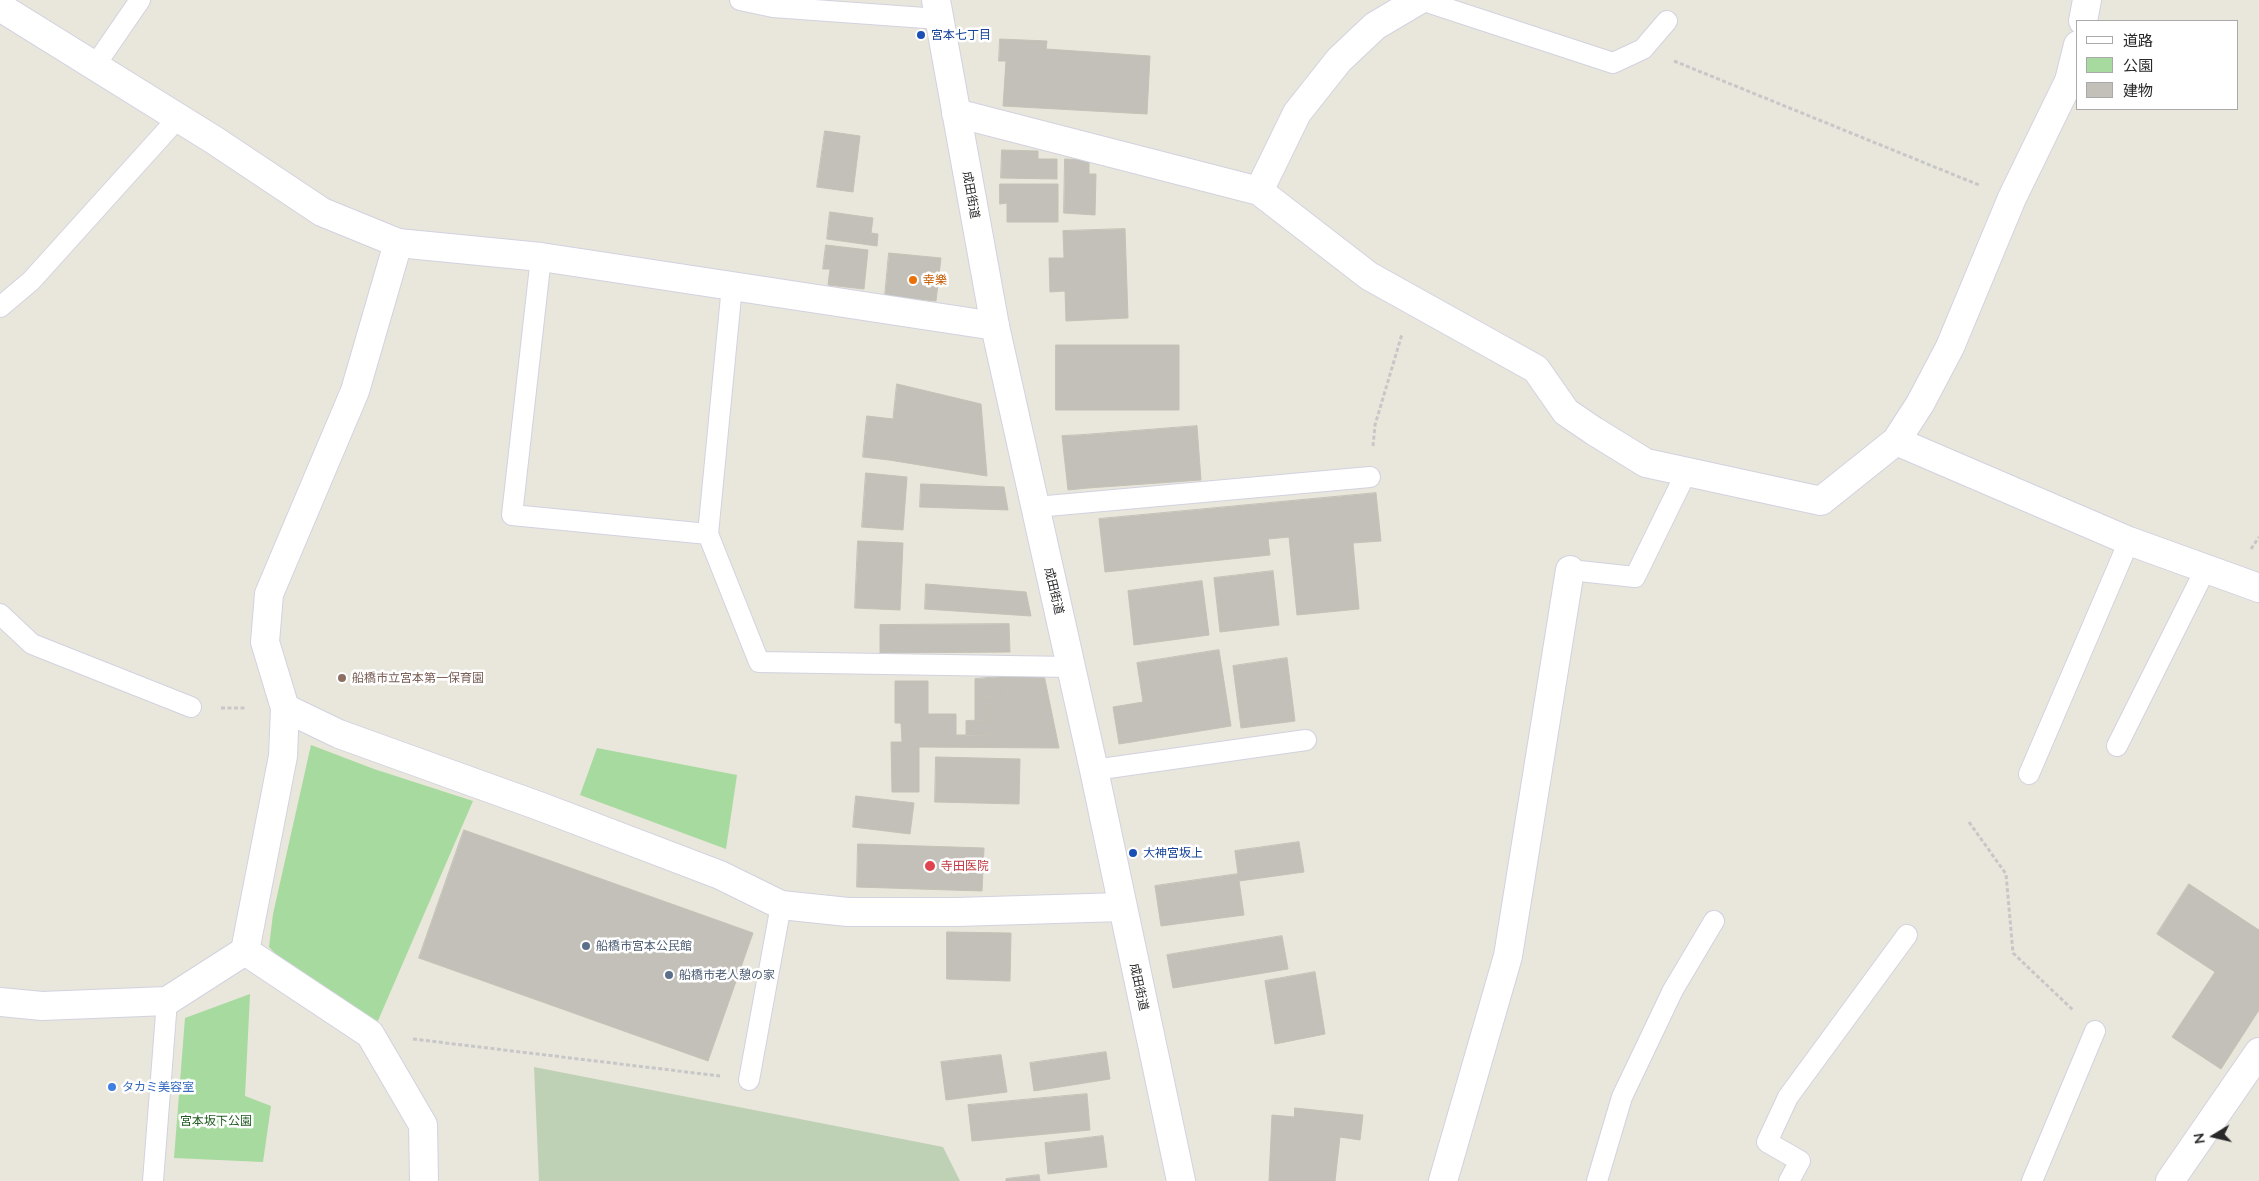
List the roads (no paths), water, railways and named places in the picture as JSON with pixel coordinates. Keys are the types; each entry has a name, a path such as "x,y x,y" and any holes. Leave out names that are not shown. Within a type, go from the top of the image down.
{"street":[{"path":"1259,191 1297,113 1339,60 1375,26 1420,0"},
{"path":"2084,20 2088,0"},
{"name":"成田街道","path":"938,10 995,326 1094,770 1181,1181"},
{"path":"3,15 178,118 322,212 398,243 541,257 995,326"},
{"path":"956,113 1259,191 1369,276 1536,368 1566,412 1594,432 1646,462 1686,473 1821,501 1896,441 1920,404 1950,347 2012,198 2069,81 2076,53"},
{"path":"0,1002 42,1006 167,1001 245,951 283,756 285,708 265,642 269,594 356,392 398,243"},
{"path":"1896,441 2129,541 2259,588"},
{"path":"1443,1181 1508,956 1570,570"},
{"path":"285,708 339,734 530,803 720,875 780,904 858,912 957,912 1122,907"},
{"path":"245,951 370,1034 423,1125 424,1181"},
{"path":"2170,1181 2259,1052"}],"lane":[{"path":"94,67 140,0"},
{"path":"740,0 773,7 938,10"},
{"path":"1420,0 1613,63 1643,49 1667,21"},
{"path":"0,307 31,281 178,118"},
{"path":"541,257 512,515 708,534"},
{"path":"732,286 708,534 758,662 1071,667"},
{"path":"1570,570 1635,577 1686,473"},
{"path":"1036,507 1370,477"},
{"path":"2029,774 2129,541"},
{"path":"2117,746 2206,568"},
{"path":"0,614 32,644 191,707"},
{"path":"1094,770 1306,740"},
{"path":"749,1080 780,904"},
{"path":"1597,1181 1622,1097 1673,990 1714,921"},
{"path":"1789,1181 1800,1160 1768,1142 1788,1097 1907,935"},
{"path":"153,1181 167,1001"},
{"path":"2032,1181 2095,1031"}],"place":[{"name":"宮本七丁目","path":"921,35"},
{"name":"幸樂","path":"913,280"},
{"name":"船橋市立宮本第一保育園","path":"342,678"},
{"name":"大神宮坂上","path":"1133,853"},
{"name":"寺田医院","path":"930,866"},
{"name":"船橋市宮本公民館","path":"586,946"},
{"name":"船橋市老人憩の家","path":"669,975"},
{"name":"タカミ美容室","path":"112,1087"}],"park label":[{"name":"宮本坂下公園","path":"216,1121"}]}
